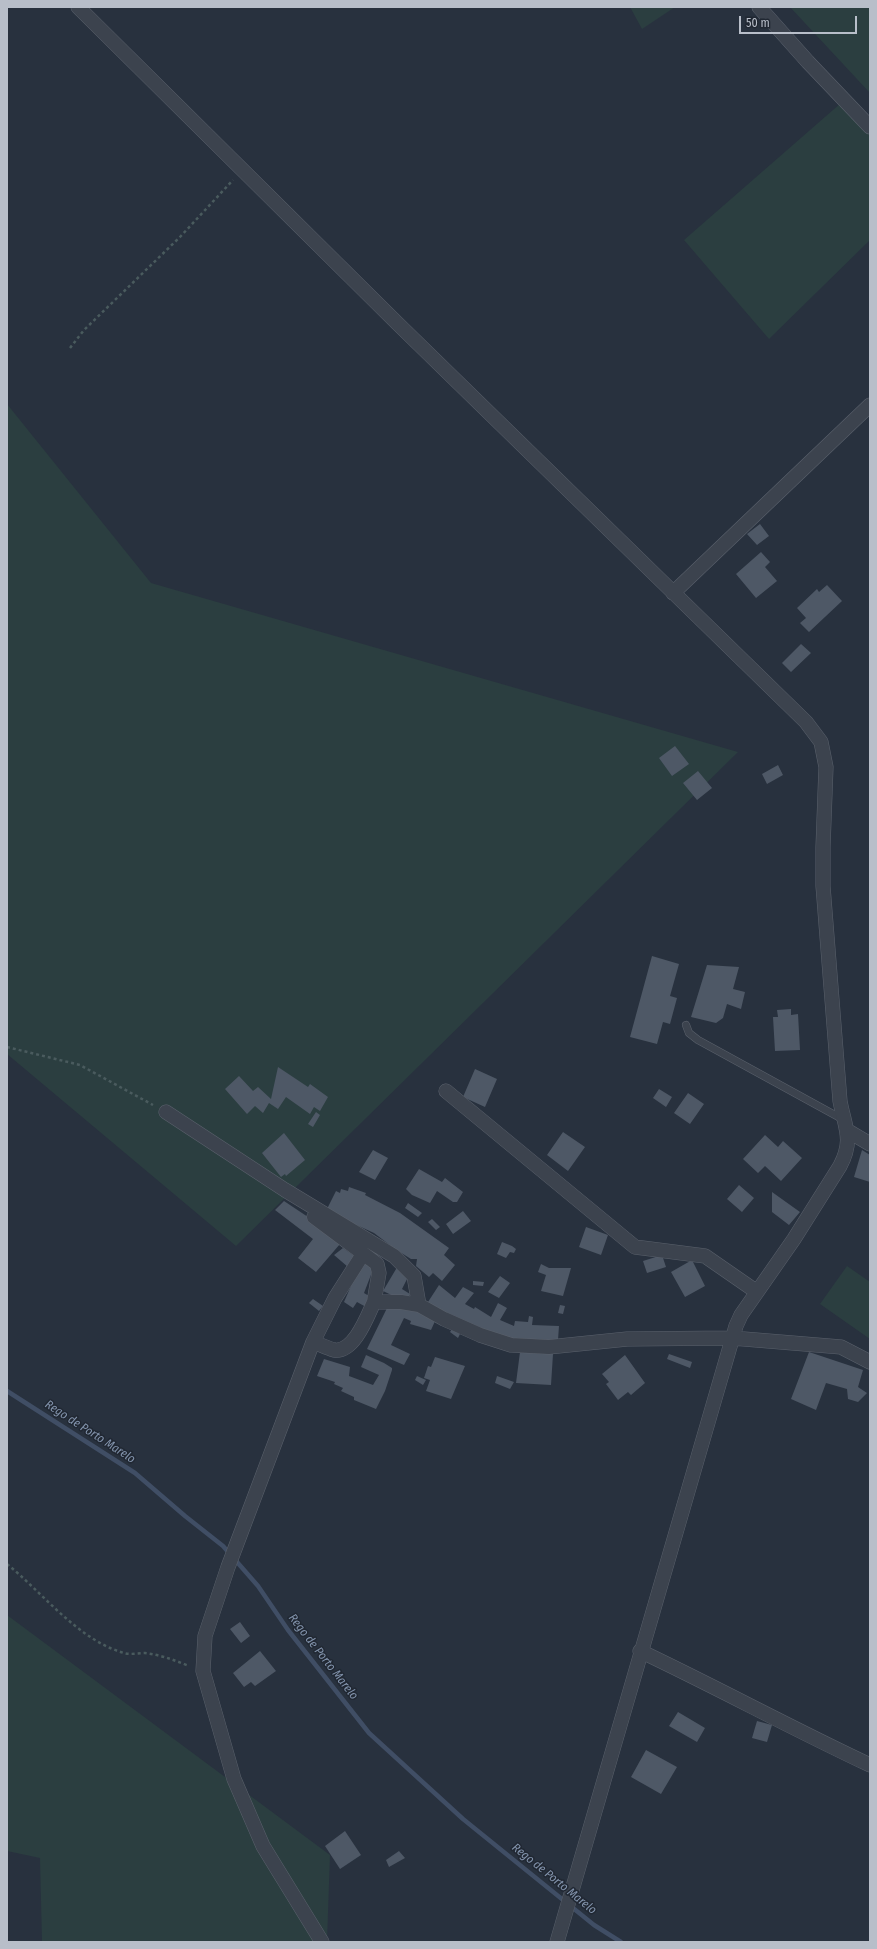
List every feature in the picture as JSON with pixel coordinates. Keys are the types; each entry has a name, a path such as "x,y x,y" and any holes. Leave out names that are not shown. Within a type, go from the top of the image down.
{"street":[{"path":"78,7 806,722 821,742 826,767 823,886 840,1101 847,1126 849,1144 846,1156 840,1166 794,1239 741,1316 732,1338 640,1651 557,1942"},
{"path":"759,7 808,62 870,127"},
{"path":"673,593 870,405"},
{"path":"446,1091 635,1247 705,1256 757,1292"},
{"path":"166,1112 285,1190 394,1256 414,1276 419,1305"},
{"path":"847,1126 870,1144"},
{"path":"285,1190 295,1202 377,1264 379,1273 374,1302 351,1345 335,1350 313,1342"},
{"path":"322,1942 264,1846 234,1779 202,1671 205,1636 237,1540 313,1342 335,1298 364,1254"},
{"path":"374,1302 401,1302 419,1305 480,1336 511,1345 549,1347 627,1339 732,1338 841,1347 870,1362"},
{"path":"640,1651 716,1687 830,1747 870,1765"}],"lane":[{"path":"686,1025 690,1033 698,1040 847,1126"}],"path":[{"path":"70,348 84,330 171,246 242,169"},
{"path":"7,1047 80,1065 166,1112"},
{"path":"7,1564 78,1628 107,1646 125,1654 145,1653 169,1657 202,1671"}],"shaded area":[{"path":"630,7 675,7 642,29"},
{"path":"790,7 870,7 870,93"},
{"path":"841,103 870,134 870,240 769,339 684,240"},
{"path":"7,404 151,583 738,752 236,1246 7,1054"},
{"path":"847,1266 870,1282 870,1339 820,1304"},
{"path":"7,1615 330,1855 327,1942 42,1942 40,1858 7,1851"}],"building":[{"path":"760,524 769,536 757,545 747,534"},
{"path":"761,552 770,562 765,567 777,581 756,598 736,574"},
{"path":"827,585 842,601 809,632 800,623 806,618 797,608 817,589 819,592"},
{"path":"801,644 811,653 791,672 782,663"},
{"path":"675,746 689,764 672,776 659,758"},
{"path":"778,765 783,775 767,784 762,774"},
{"path":"698,771 712,788 697,800 683,783"},
{"path":"652,956 679,964 670,996 677,998 670,1024 663,1022 657,1044 630,1037"},
{"path":"707,965 739,967 733,989 745,992 741,1009 727,1004 723,1018 716,1023 691,1017"},
{"path":"791,1009 791,1015 798,1014 800,1050 775,1051 773,1017 778,1017 777,1010"},
{"path":"278,1067 308,1087 310,1084 328,1097 320,1111 314,1107 310,1114 286,1097 278,1109 269,1103 263,1113 255,1106 247,1114 225,1089 239,1076 253,1091 258,1087 271,1099"},
{"path":"475,1069 497,1079 485,1107 463,1097"},
{"path":"659,1089 672,1097 666,1107 653,1098"},
{"path":"688,1093 704,1104 690,1124 674,1113"},
{"path":"316,1112 320,1115 313,1127 308,1124"},
{"path":"563,1132 585,1147 568,1171 547,1155"},
{"path":"284,1133 305,1160 286,1176 285,1174 281,1177 262,1153"},
{"path":"765,1135 778,1147 783,1141 802,1158 781,1181 765,1166 758,1173 743,1159"},
{"path":"373,1150 388,1158 375,1180 359,1172"},
{"path":"862,1150 870,1155 870,1182 854,1177"},
{"path":"419,1169 442,1182 445,1178 463,1192 457,1202 453,1202 437,1191 430,1203 412,1195 406,1189"},
{"path":"739,1185 754,1198 742,1212 727,1199"},
{"path":"349,1187 366,1193 365,1195 400,1213 449,1248 444,1255 455,1265 442,1281 433,1273 429,1277 416,1266 417,1259 411,1259 374,1233 326,1211 336,1191 340,1193 341,1189 348,1191"},
{"path":"772,1192 800,1212 789,1225 772,1212"},
{"path":"284,1201 311,1219 340,1244 316,1272 298,1258 313,1239 275,1210"},
{"path":"408,1203 422,1213 418,1217 405,1208"},
{"path":"463,1211 471,1221 453,1234 446,1224"},
{"path":"432,1219 440,1227 436,1230 428,1222"},
{"path":"586,1227 608,1235 601,1255 579,1247"},
{"path":"502,1242 516,1249 514,1253 510,1252 506,1258 497,1254"},
{"path":"343,1248 357,1258 348,1267 334,1255"},
{"path":"662,1255 666,1267 647,1273 643,1261"},
{"path":"692,1260 705,1286 685,1297 671,1272"},
{"path":"361,1263 374,1267 364,1293 369,1296 366,1307 357,1302 353,1308 344,1302"},
{"path":"399,1264 409,1275 402,1289 410,1294 406,1302 383,1291"},
{"path":"541,1264 549,1268 571,1268 563,1296 541,1291 546,1275 538,1272"},
{"path":"500,1276 510,1283 499,1298 488,1292"},
{"path":"473,1281 484,1282 483,1286 473,1285"},
{"path":"439,1285 455,1298 463,1287 474,1293 465,1304 474,1309 475,1307 491,1317 498,1303 507,1308 500,1320 514,1326 515,1321 528,1322 529,1316 533,1317 532,1325 559,1326 558,1340 529,1343 513,1341 456,1321 428,1302"},
{"path":"313,1299 323,1306 319,1311 309,1303"},
{"path":"396,1305 424,1313 436,1319 431,1330 410,1324 411,1321 404,1318 391,1345 410,1354 404,1365 367,1349 387,1308"},
{"path":"560,1305 565,1306 563,1314 558,1313"},
{"path":"452,1329 460,1334 458,1338 450,1332"},
{"path":"520,1352 553,1354 551,1385 516,1383"},
{"path":"809,1352 863,1370 858,1387 867,1393 858,1402 848,1399 847,1389 826,1383 816,1410 791,1399"},
{"path":"669,1354 692,1362 690,1368 667,1359"},
{"path":"366,1355 392,1368 385,1391 376,1409 354,1400 354,1397 341,1391 343,1388 334,1384 335,1382 317,1376 324,1359 350,1367 349,1376 373,1385 379,1375 361,1367"},
{"path":"625,1355 645,1383 631,1395 628,1392 618,1400 606,1384 609,1382 602,1374"},
{"path":"435,1357 465,1366 451,1399 426,1391 430,1380 424,1378 428,1366 431,1367"},
{"path":"417,1376 426,1380 423,1385 415,1380"},
{"path":"497,1376 514,1382 510,1389 495,1383"},
{"path":"240,1622 250,1636 241,1643 230,1629"},
{"path":"260,1651 276,1671 255,1686 251,1682 244,1687 233,1673"},
{"path":"678,1712 705,1728 697,1742 669,1726"},
{"path":"757,1721 772,1725 767,1742 752,1738"},
{"path":"646,1750 677,1767 661,1794 631,1777"},
{"path":"345,1831 361,1855 340,1869 325,1846"},
{"path":"399,1851 405,1858 389,1867 386,1860"}],"waterway":[{"name":"Rego de Porto Marelo","path":"7,1391 135,1473 223,1546 258,1586 288,1630 369,1733 463,1819 594,1925 621,1942"}]}
